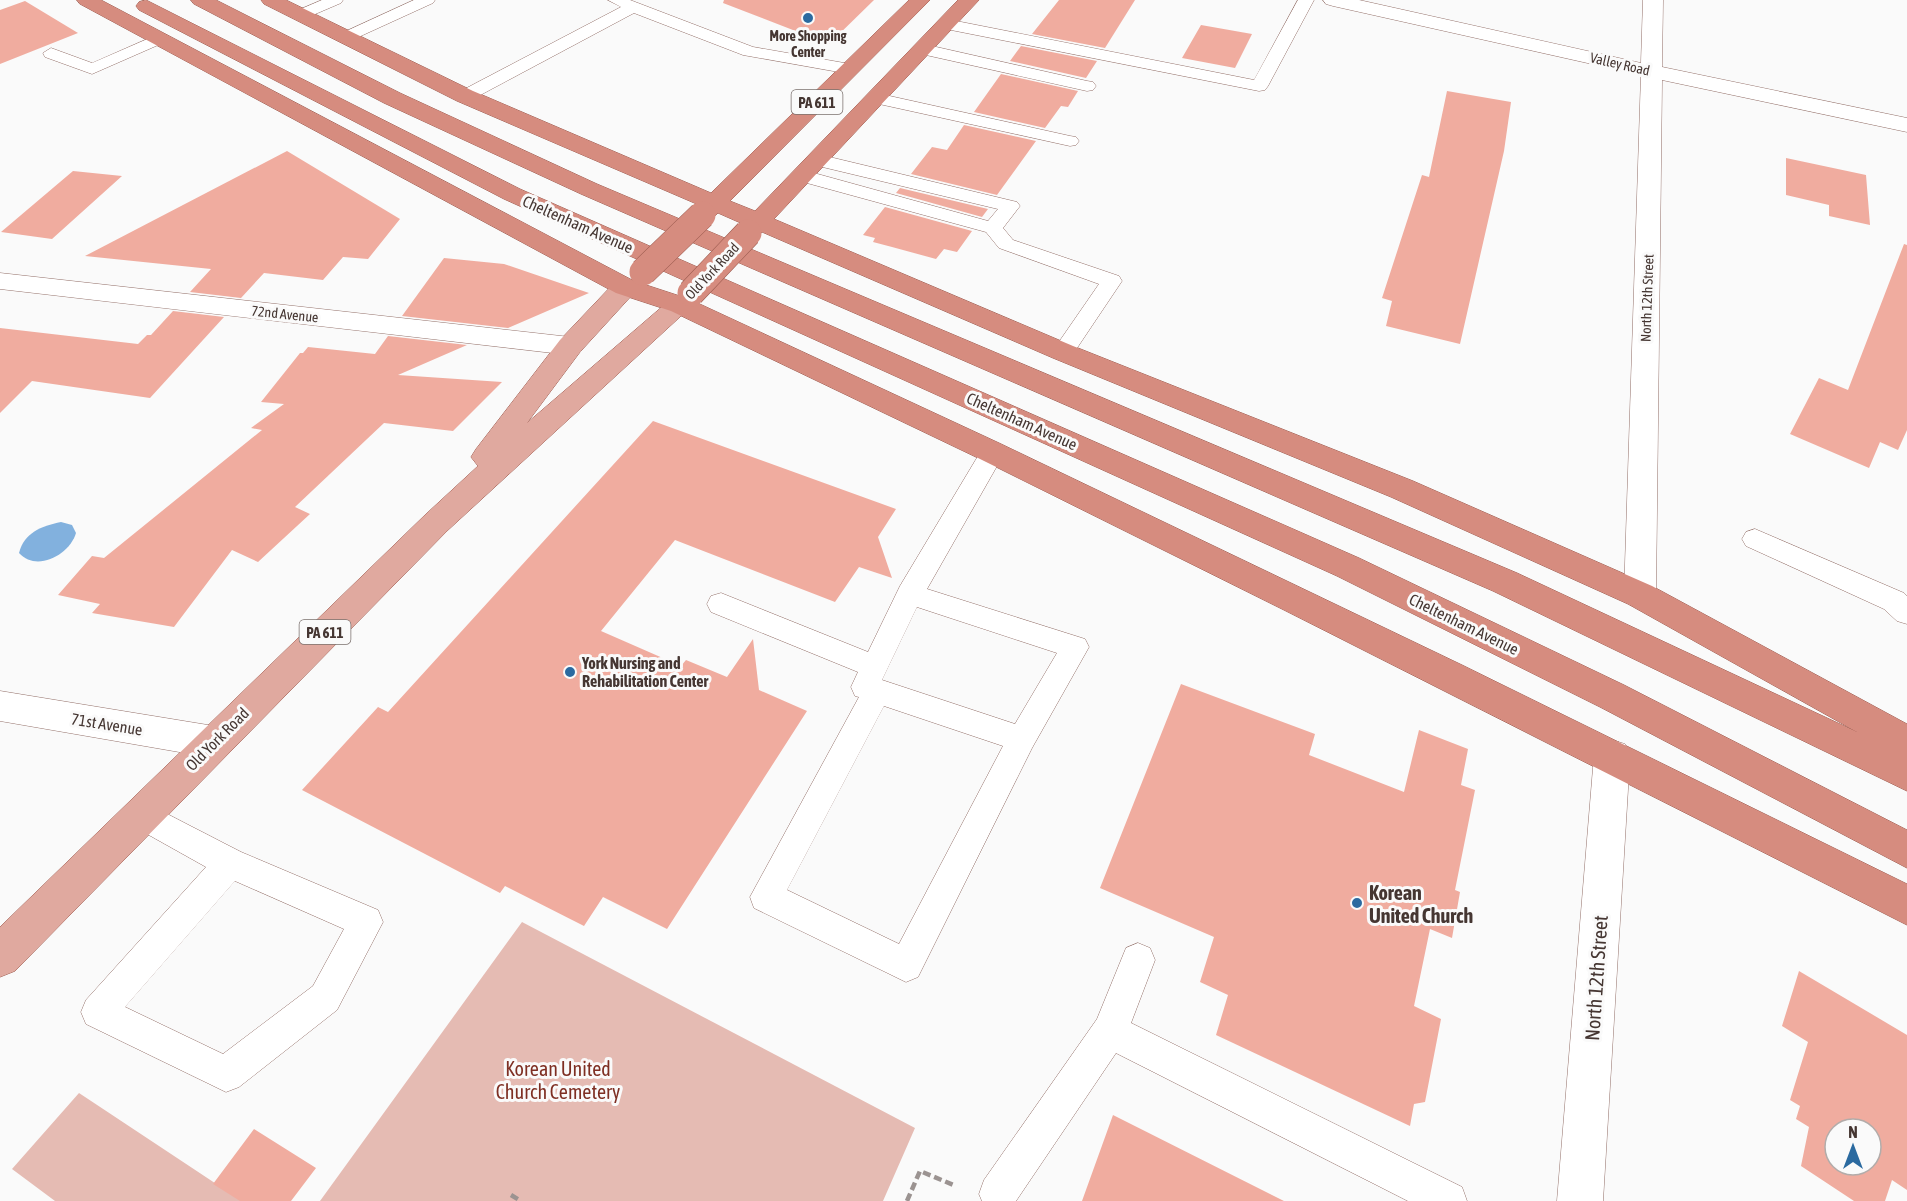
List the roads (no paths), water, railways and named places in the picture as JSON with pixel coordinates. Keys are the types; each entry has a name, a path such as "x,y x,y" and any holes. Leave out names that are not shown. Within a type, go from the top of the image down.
{"highway":[{"path":"87,0 159,39 634,280 686,299 1612,756 1907,905"},
{"name":"Cheltenham Avenue","path":"134,0 512,194 1348,567 1612,696 1907,850"},
{"path":"201,0 392,98 589,189 1505,582 1907,774"},
{"path":"271,0 465,96 708,209 1402,489 1640,595 1907,741"},
{"name":"Old York Road","path":"634,280 920,0"},
{"name":"Old York Road","path":"686,299 969,0"}],"main road":[{"name":"Old York Road","path":"436,523 570,346 634,280"},
{"name":"Old York Road","path":"0,956 436,523 686,299"}],"street":[{"name":"Valley Road","path":"1333,0 1650,71 1907,125"},
{"name":"North 12th Street","path":"1640,595 1653,0"},
{"name":"72nd Avenue","path":"0,281 570,346"},
{"name":"71st Avenue","path":"0,706 214,742"},
{"name":"North 12th Street","path":"1580,1201 1612,756"}],"lane":[{"path":"300,15 335,0"},
{"path":"346,37 427,0"},
{"path":"616,0 749,51 850,69"},
{"path":"946,24 1259,86 1306,0"},
{"path":"465,96 633,7"},
{"path":"51,53 92,69 159,39"},
{"path":"923,49 1087,86"},
{"path":"876,98 1070,141"},
{"path":"810,168 1010,206 993,228"},
{"path":"810,168 993,228 1006,244 1112,281 1063,352"},
{"path":"910,594 1075,647 1022,739 906,965 766,897 876,679 910,594 993,452"},
{"path":"1755,539 1894,601 1907,613"},
{"path":"721,604 876,679 1022,739"},
{"path":"141,815 230,863 366,922 325,998 226,1074 98,1012 230,863"},
{"path":"981,1191 1110,1031 1138,960"},
{"path":"1110,1031 1448,1201"}],"water":[{"path":"61,522 72,525 76,533 73,541 60,554 43,561 35,561 26,559 19,553 29,535"}],"place":[{"name":"More Shopping Center","path":"808,18"},
{"name":"York Nursing and Rehabilitation Center","path":"570,672"},
{"name":"Korean United Church","path":"1357,903"}],"park label":[{"name":"Korean United Church Cemetery","path":"558,1080"}]}
